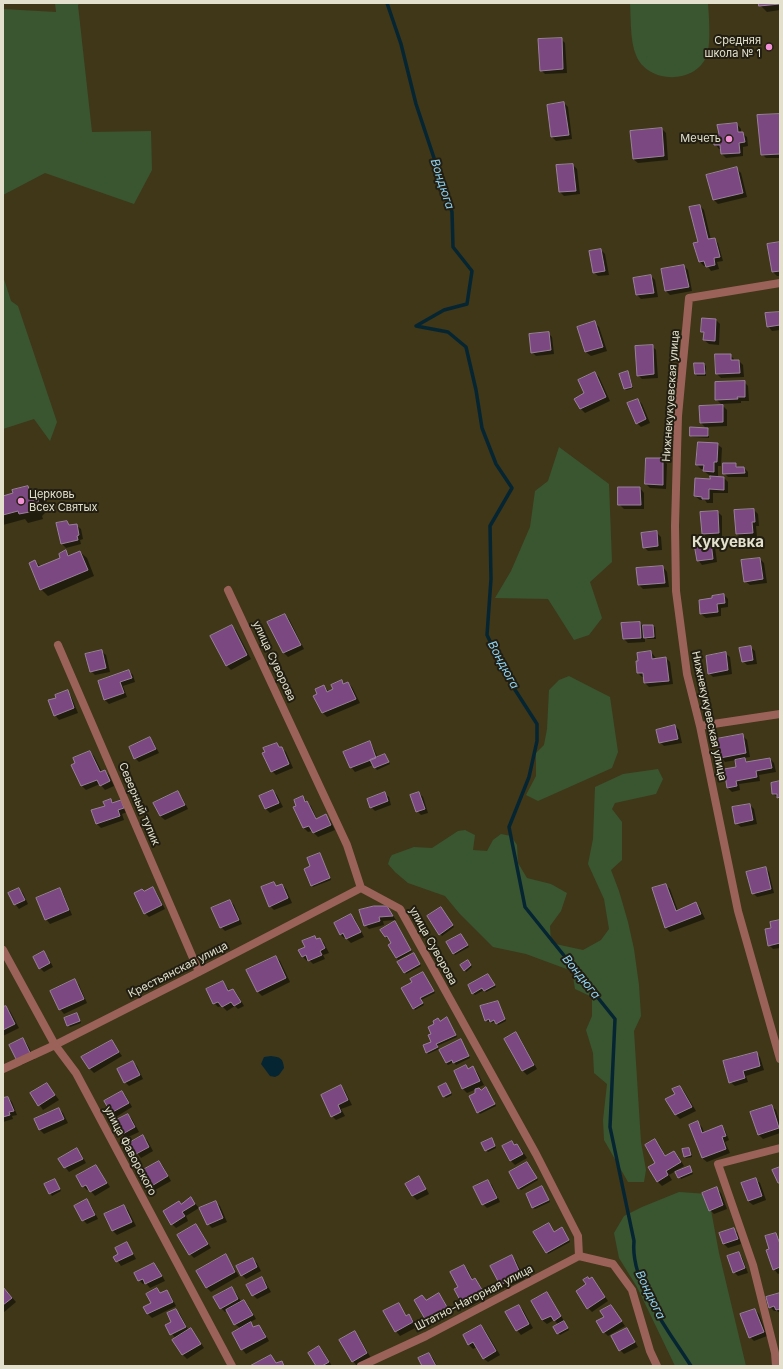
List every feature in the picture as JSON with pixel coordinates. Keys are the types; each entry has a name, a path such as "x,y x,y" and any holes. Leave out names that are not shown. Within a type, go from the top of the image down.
{"street":[{"name":"Нижнекукуевская улица","path":"780,283 689,298 678,416 675,526 676,584 687,674 700,726 738,911 780,1059"},
{"name":"улица Суворова","path":"228,590 347,845 361,888 400,909 536,1154 578,1236 579,1256"},
{"name":"Северный тупик","path":"58,645 199,972"},
{"path":"700,726 780,714"},
{"name":"Крестьянская улица","path":"3,1069 199,972 361,888"},
{"name":"улица Фаворского","path":"3,950 55,1044 76,1073 232,1366"},
{"path":"776,1366 775,1353 753,1265 718,1164 780,1148"},
{"path":"579,1256 613,1264 632,1290 650,1351 657,1366"},
{"name":"Штатно-Нагорная улица","path":"361,1366 426,1336 579,1256"}],"green space":[{"path":"55,3 80,3 78,5 92,132 151,131 152,170 134,204 45,173 3,195 3,9 56,12"},
{"path":"630,3 708,3 709,44 707,55 701,65 693,72 683,76 672,77 660,76 642,65 634,49 631,30"},
{"path":"3,276 11,301 18,306 57,422 50,441 34,419 3,429"},
{"path":"559,447 609,484 612,562 590,582 602,618 589,635 574,640 548,599 495,598 511,571 530,527 535,491 548,481"},
{"path":"569,676 610,697 618,752 612,768 538,801 526,795 536,776 536,753 544,745 547,729 549,690 559,680"},
{"path":"658,769 663,779 656,794 615,803 612,809 622,822 622,860 611,870 619,891 634,949 639,985 641,1016 634,1031 641,1142 646,1170 644,1182 628,1182 604,1140 603,1120 607,1084 594,1073 593,1053 586,1030 592,1016 592,997 575,989 572,971 526,954 493,947 459,913 445,896 408,883 388,864 392,855 414,847 432,848 458,831 465,830 475,835 473,850 487,851 493,840 501,834 511,836 517,845 518,863 527,878 551,884 567,893 561,911 550,926 551,943 583,950 601,940 609,929 604,899 588,864 593,839 595,787 623,774"},
{"path":"679,1192 708,1194 719,1253 746,1366 675,1366 637,1287 619,1258 614,1233 624,1216"}],"water":[{"path":"271,1056 280,1059 284,1065 284,1068 279,1075 275,1077 270,1076 261,1064 264,1057"}],"building":[{"path":"759,3 780,3 780,4 759,6"},
{"path":"562,38 563,69 540,71 538,39"},
{"path":"564,102 569,135 551,137 547,105"},
{"path":"780,114 780,154 761,155 757,115"},
{"name":"Мечеть","path":"737,123 738,132 743,132 745,142 739,143 740,153 721,154 720,145 714,145 713,135 719,134 717,125"},
{"path":"662,128 664,156 633,159 630,131"},
{"path":"573,164 576,191 559,192 556,165"},
{"path":"737,167 743,193 713,200 706,175"},
{"path":"700,205 708,239 715,238 720,257 714,258 715,265 706,267 704,261 699,262 693,243 698,242 689,207"},
{"path":"780,242 780,271 772,272 767,244"},
{"path":"601,249 605,271 593,273 589,251"},
{"path":"684,265 689,287 665,291 661,269"},
{"path":"651,275 654,293 636,295 633,278"},
{"path":"780,312 780,325 767,327 765,313"},
{"path":"702,318 716,319 715,341 703,340 704,332 701,332"},
{"path":"595,321 603,347 585,352 577,327"},
{"path":"549,332 551,350 531,353 529,334"},
{"path":"653,345 654,374 637,376 635,346"},
{"path":"715,354 731,354 731,360 739,360 740,373 716,374"},
{"path":"694,363 704,363 705,374 695,374"},
{"path":"628,371 632,387 624,389 619,374"},
{"path":"595,372 606,397 580,409 574,399 584,393 578,380"},
{"path":"745,381 745,397 737,397 738,399 715,400 715,382"},
{"path":"638,399 646,419 636,424 627,403"},
{"path":"723,405 723,422 700,423 699,406"},
{"path":"690,427 708,428 708,436 690,436"},
{"path":"698,442 718,443 717,462 714,462 714,472 703,471 704,465 696,465"},
{"path":"646,458 663,458 663,485 645,484"},
{"path":"723,463 736,463 736,467 744,467 745,473 723,474"},
{"path":"710,476 724,477 724,490 709,489 709,499 702,499 702,497 694,496 695,478 710,479"},
{"name":"Церковь Всех Святых","path":"28,486 29,489 36,491 39,494 38,503 34,507 35,511 19,514 18,511 3,515 3,496 13,493 12,490"},
{"path":"618,487 640,487 641,505 618,505"},
{"path":"754,509 755,522 752,522 753,533 736,534 734,510"},
{"path":"718,511 719,533 702,534 700,512"},
{"path":"67,521 69,525 77,524 79,535 77,536 78,540 61,544 56,523"},
{"path":"657,531 658,546 643,548 641,533"},
{"path":"711,542 713,559 697,561 694,544"},
{"path":"66,550 68,556 80,551 88,570 40,590 29,563 35,560 38,567 60,558 59,554"},
{"path":"760,558 763,579 744,582 741,560"},
{"path":"663,566 665,583 638,585 636,568"},
{"path":"724,594 725,603 717,604 718,612 700,614 699,600"},
{"path":"285,614 301,645 283,653 267,622"},
{"path":"640,622 641,638 623,639 621,623"},
{"path":"232,625 247,655 226,666 210,636"},
{"path":"643,625 653,625 654,637 644,638"},
{"path":"751,646 753,660 742,662 739,648"},
{"path":"102,650 106,668 90,672 85,654"},
{"path":"651,651 652,659 666,657 669,681 644,683 643,673 637,673 637,653"},
{"path":"726,652 728,670 708,674 706,656"},
{"path":"129,670 132,678 120,682 124,693 104,700 98,681"},
{"path":"342,680 343,684 348,682 356,699 322,713 313,696 317,694 315,689 324,685 327,692 333,689 331,685"},
{"path":"68,690 74,708 54,716 48,700 56,698 55,695"},
{"path":"675,725 678,739 659,743 656,730"},
{"path":"743,734 746,753 720,758 716,739"},
{"path":"150,737 156,749 134,759 129,747"},
{"path":"370,741 376,758 350,768 343,752"},
{"path":"277,743 279,747 282,747 289,764 271,772 262,753 265,752 263,748"},
{"path":"90,751 100,772 105,770 110,781 100,786 97,780 81,786 71,765 75,763 73,758"},
{"path":"385,754 389,762 374,768 370,760"},
{"path":"745,758 746,762 770,758 772,768 756,771 757,777 736,781 737,786 727,788 724,769 736,767 735,760"},
{"path":"780,781 780,797 777,798 777,794 772,794 771,783"},
{"path":"273,790 279,803 265,809 259,796"},
{"path":"178,791 185,805 160,816 153,803"},
{"path":"385,792 388,801 370,808 367,799"},
{"path":"419,792 425,809 416,812 410,795"},
{"path":"303,796 305,802 307,801 316,819 326,814 331,825 313,833 309,826 303,828 293,807 296,806 294,800"},
{"path":"111,799 112,803 121,800 124,808 118,810 120,816 96,824 91,810 105,806 103,802"},
{"path":"750,804 753,820 735,824 732,807"},
{"path":"320,853 330,878 311,886 304,869 310,866 307,858"},
{"path":"766,867 771,889 752,894 746,872"},
{"path":"274,882 276,886 282,884 288,898 269,907 261,887"},
{"path":"666,884 676,911 696,902 701,914 665,928 652,888"},
{"path":"153,887 162,905 144,914 134,893 142,889 144,891"},
{"path":"19,888 25,900 14,905 8,893"},
{"path":"60,888 69,910 45,920 36,898"},
{"path":"230,900 239,920 220,928 211,908"},
{"path":"374,906 387,906 393,916 379,917 380,921 364,926 359,910"},
{"path":"441,907 453,925 439,935 427,916"},
{"path":"351,914 361,932 346,939 343,933 340,935 334,923"},
{"path":"780,920 780,943 768,946 765,929 771,928 770,922"},
{"path":"395,921 411,950 396,958 388,945 391,943 387,936 385,937 380,930"},
{"path":"461,934 468,945 453,954 446,942"},
{"path":"315,936 316,939 320,938 325,948 320,951 322,955 308,961 306,955 302,957 298,950 305,947 302,941"},
{"path":"44,951 50,963 39,969 33,957"},
{"path":"414,953 420,964 404,973 397,962"},
{"path":"276,956 286,978 257,992 246,970"},
{"path":"468,960 471,965 464,971 460,965"},
{"path":"423,972 434,991 420,998 423,1003 413,1009 401,988 412,982 410,979"},
{"path":"488,974 495,985 484,991 482,988 472,994 468,985"},
{"path":"75,979 84,999 59,1010 50,991"},
{"path":"223,981 228,991 233,989 241,1002 234,1006 231,1002 222,1007 218,1002 213,1004 206,989"},
{"path":"498,1001 505,1019 496,1024 494,1020 490,1022 489,1019 485,1021 480,1006"},
{"path":"6,1006 15,1024 3,1030 3,1007"},
{"path":"77,1013 80,1021 67,1026 64,1018"},
{"path":"447,1017 456,1035 436,1044 438,1047 426,1053 423,1045 431,1042 428,1035 431,1034 428,1027 434,1024 433,1021 438,1018 440,1021"},
{"path":"516,1032 534,1065 522,1071 504,1039"},
{"path":"23,1038 31,1055 17,1061 9,1045"},
{"path":"461,1039 469,1056 453,1063 452,1060 446,1063 439,1050"},
{"path":"112,1040 119,1052 89,1069 81,1057"},
{"path":"757,1052 760,1066 743,1071 745,1078 729,1083 723,1061"},
{"path":"133,1061 140,1075 124,1083 117,1069"},
{"path":"466,1065 468,1069 473,1066 480,1081 462,1089 454,1071"},
{"path":"47,1083 55,1095 38,1106 30,1093"},
{"path":"446,1083 451,1093 443,1097 438,1087"},
{"path":"341,1085 348,1100 338,1105 341,1112 331,1117 321,1095"},
{"path":"680,1086 692,1107 675,1115 665,1099 675,1094 672,1089"},
{"path":"486,1087 495,1104 477,1113 469,1096 475,1093 475,1089 479,1088 481,1090"},
{"path":"122,1091 129,1103 111,1113 104,1101"},
{"path":"8,1097 14,1111 9,1112 10,1115 3,1117 3,1098"},
{"path":"772,1105 779,1128 758,1135 750,1112"},
{"path":"59,1108 64,1119 39,1130 34,1119"},
{"path":"128,1114 135,1127 121,1135 114,1121"},
{"path":"698,1121 702,1133 722,1125 726,1136 722,1137 726,1149 702,1158 689,1125"},
{"path":"143,1135 149,1147 136,1154 129,1143"},
{"path":"492,1138 495,1146 485,1151 481,1143"},
{"path":"655,1139 665,1156 674,1151 681,1162 666,1171 668,1175 657,1182 648,1167 655,1163 645,1145"},
{"path":"512,1141 514,1145 517,1144 523,1154 510,1161 502,1146"},
{"path":"77,1148 83,1159 64,1168 58,1159"},
{"path":"689,1148 691,1155 684,1157 682,1149"},
{"path":"159,1161 168,1176 150,1187 141,1171"},
{"path":"527,1162 537,1178 518,1189 509,1172"},
{"path":"96,1165 107,1183 90,1192 86,1185 82,1187 76,1176"},
{"path":"690,1166 692,1172 678,1178 675,1172"},
{"path":"780,1167 780,1183 778,1183 772,1170"},
{"path":"419,1176 426,1189 412,1196 405,1184"},
{"path":"756,1178 762,1196 748,1201 741,1183"},
{"path":"55,1179 60,1189 49,1194 44,1184"},
{"path":"488,1180 497,1198 482,1205 473,1187"},
{"path":"542,1186 549,1200 532,1208 526,1194"},
{"path":"717,1187 723,1205 709,1211 702,1193"},
{"path":"191,1197 195,1204 182,1212 185,1216 171,1225 163,1211 179,1201 181,1204"},
{"path":"87,1199 95,1215 82,1221 74,1206"},
{"path":"216,1201 223,1218 207,1225 199,1208"},
{"path":"124,1205 132,1222 112,1231 104,1214"},
{"path":"549,1223 554,1232 562,1227 569,1240 546,1253 533,1232"},
{"path":"196,1224 208,1244 189,1255 177,1235"},
{"path":"734,1228 738,1239 723,1244 719,1233"},
{"path":"776,1233 780,1244 780,1267 773,1270 766,1250 769,1249 765,1236"},
{"path":"127,1242 133,1254 116,1262 113,1257 118,1254 115,1248"},
{"path":"739,1252 745,1268 733,1273 727,1256"},
{"path":"226,1254 235,1272 206,1288 196,1271"},
{"path":"512,1255 521,1275 500,1285 490,1266"},
{"path":"253,1258 257,1267 241,1276 236,1266"},
{"path":"154,1263 162,1276 145,1284 143,1279 138,1281 134,1273"},
{"path":"464,1265 472,1280 475,1278 484,1293 462,1304 454,1289 458,1287 450,1272"},
{"path":"262,1277 267,1288 252,1296 246,1285"},
{"path":"588,1277 589,1279 592,1277 605,1297 587,1309 576,1291 586,1284 583,1280"},
{"path":"3,1287 12,1298 3,1305"},
{"path":"232,1287 238,1299 220,1309 213,1297"},
{"path":"157,1288 160,1293 167,1290 173,1302 147,1314 143,1307 151,1303 146,1294"},
{"path":"547,1292 561,1316 554,1321 551,1316 542,1320 531,1301"},
{"path":"439,1293 447,1307 425,1319 414,1300 422,1295 426,1300"},
{"path":"780,1293 780,1309 776,1310 774,1306 769,1308 766,1297"},
{"path":"244,1300 253,1315 234,1325 226,1310"},
{"path":"399,1303 406,1316 409,1314 413,1322 395,1332 383,1311"},
{"path":"519,1305 529,1324 516,1331 505,1312"},
{"path":"611,1305 622,1321 603,1333 596,1321 604,1317 600,1311"},
{"path":"176,1309 186,1327 170,1335 165,1325 171,1322 167,1313"},
{"path":"755,1309 764,1332 749,1338 740,1314"},
{"path":"564,1321 568,1328 557,1334 553,1327"},
{"path":"251,1322 253,1327 259,1325 266,1337 241,1350 232,1333"},
{"path":"481,1325 496,1351 483,1359 473,1342 468,1345 463,1335"},
{"path":"191,1328 201,1344 182,1355 172,1340"},
{"path":"627,1328 635,1342 619,1351 611,1336"},
{"path":"355,1331 367,1353 352,1362 339,1340"},
{"path":"319,1346 329,1362 322,1366 316,1366 308,1353"},
{"path":"429,1353 436,1366 422,1366 418,1358"},
{"path":"271,1355 276,1363 282,1361 284,1366 250,1366"}],"waterway":[{"name":"Вондюга","path":"387,3 401,44 416,104 452,212 453,247 472,271 467,304 444,310 416,326 448,332 466,347 476,390 482,428 496,464 512,488 490,526 491,579 487,635 510,682 537,724 537,741 529,777 509,827 525,907 615,1019 610,1127 634,1241 634,1257 644,1290 662,1322 691,1366"}],"place":[{"name":"Средняя школа № 1","path":"769,47"},
{"name":"Мечеть","path":"729,139"},
{"name":"Церковь Всех Святых","path":"21,501"}],"district":[{"name":"Кукуевка","path":"728,542"}]}
